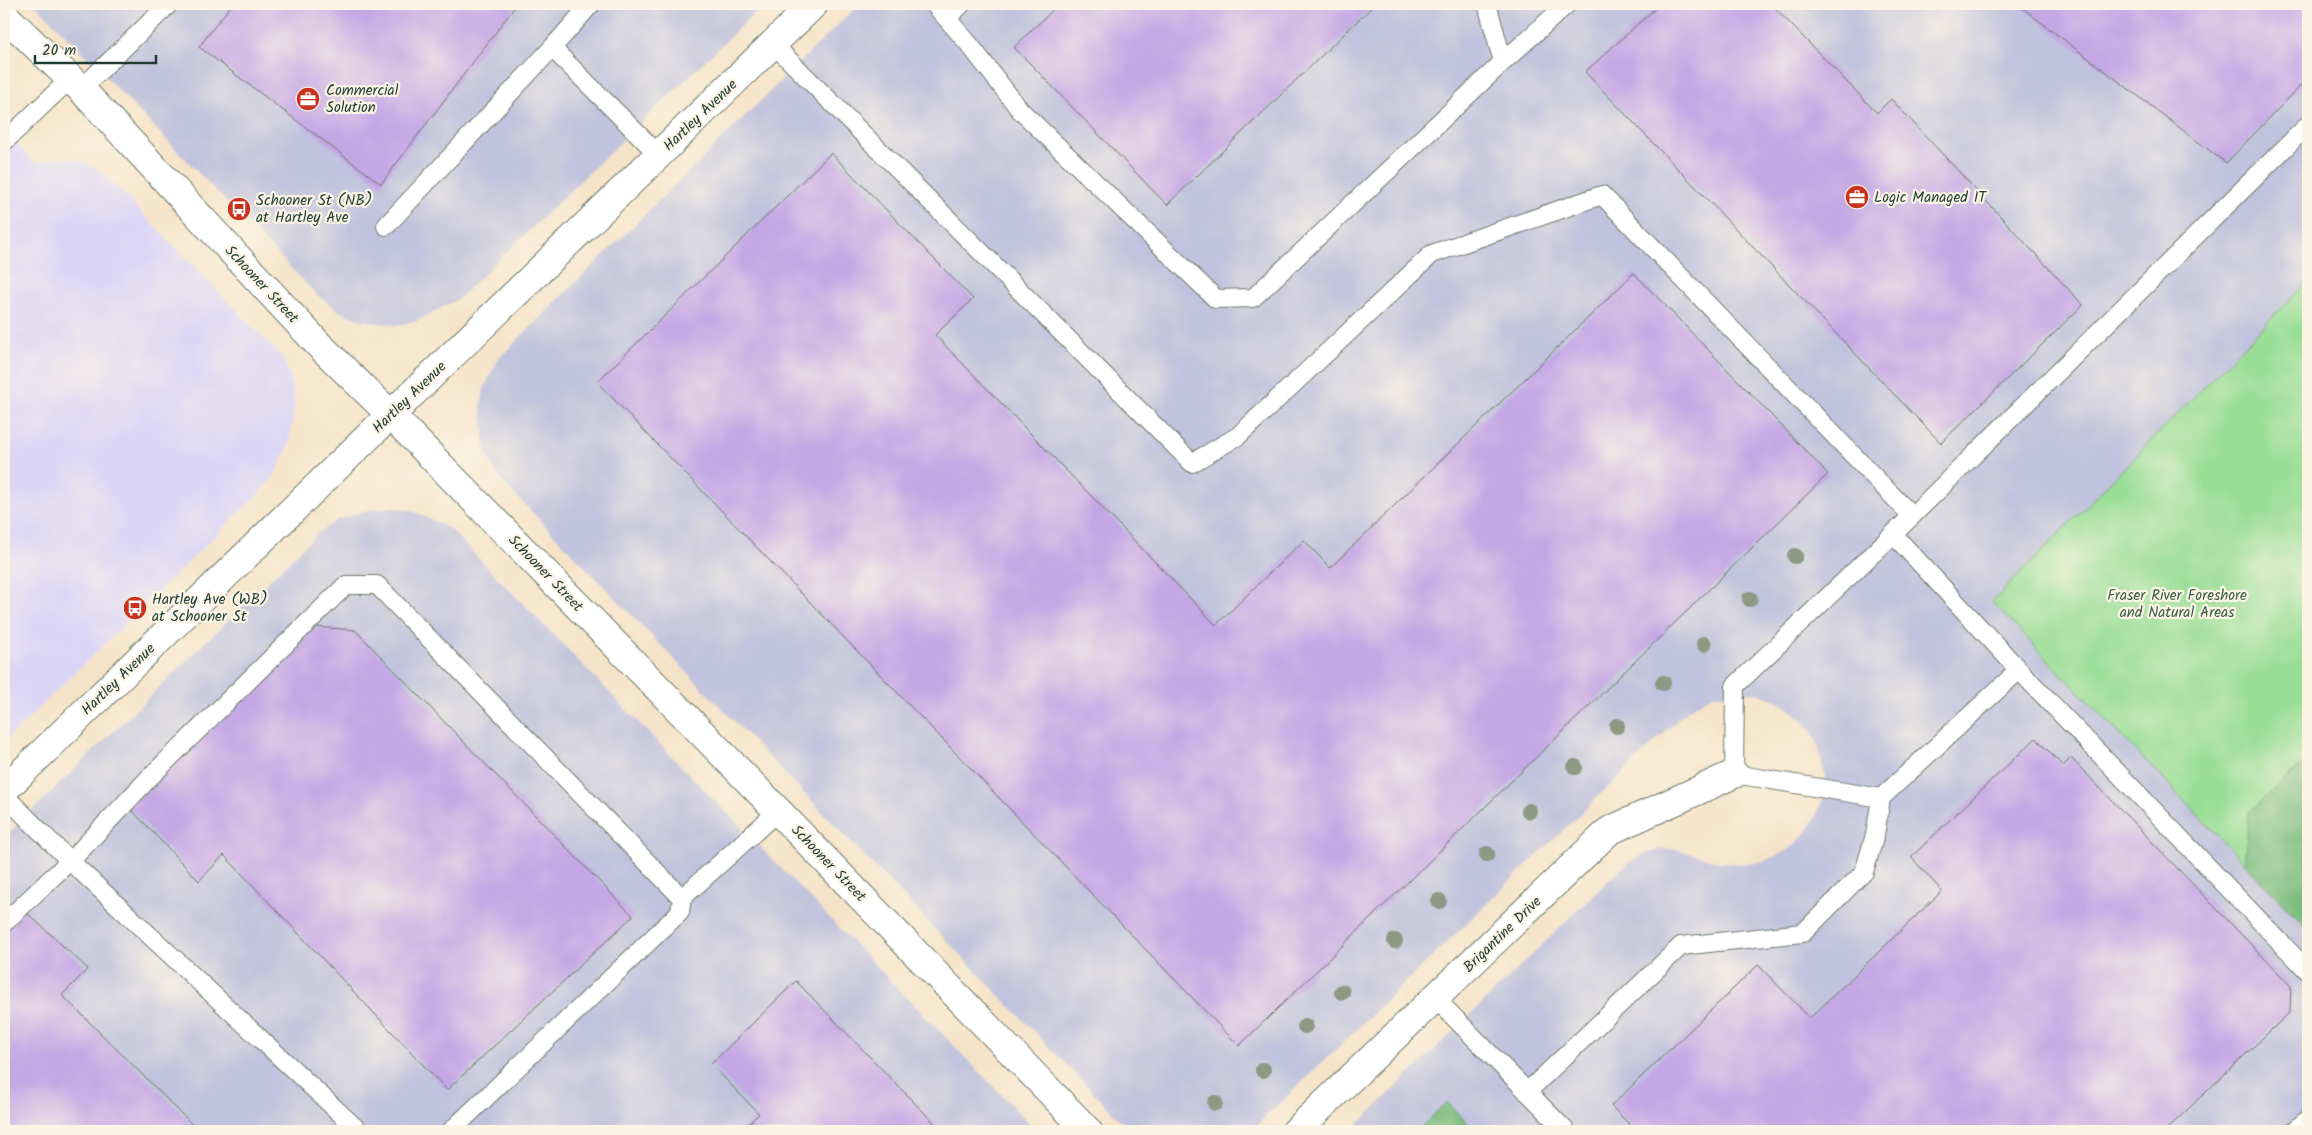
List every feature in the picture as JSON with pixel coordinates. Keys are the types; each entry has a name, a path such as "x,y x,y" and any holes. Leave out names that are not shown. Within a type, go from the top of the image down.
{"street":[{"name":"Hartley Avenue","path":"4,790 814,4"},
{"name":"Schooner Street","path":"4,15 75,84 319,345 391,415 1088,1131"},
{"name":"Brigantine Drive","path":"1296,1131 1609,831 1734,774"}],"lane":[{"path":"4,142 169,4"},
{"path":"386,226 591,4"},
{"path":"934,4 1020,110 1216,299 1254,298 1503,62 1567,4"},
{"path":"947,18 962,4"},
{"path":"1487,4 1503,62"},
{"path":"774,44 1192,463 1238,436 1432,254 1602,195 1912,516"},
{"path":"552,48 659,155"},
{"path":"1881,798 1734,774 1735,686 1912,516 2308,125"},
{"path":"1893,534 2019,670 2308,971"},
{"path":"4,923 70,860 156,771 346,584 377,586 682,898"},
{"path":"1527,1092 1680,946 1803,932 1864,872 1875,835 1881,798 2019,670"},
{"path":"4,795 70,860 359,1131"},
{"path":"451,1131 680,912 682,898 778,811"},
{"path":"1435,998 1566,1131"},
{"path":"2294,1131 2308,1119"}],"shaded area":[{"path":"35,4 764,4 458,299 417,321 396,325 360,320 341,312 317,295"},
{"path":"859,4 2308,4 2308,281 1992,602 2308,929 2308,1131 1475,1131 1447,1103 1417,1131 1351,1131 1614,875 1630,862 1661,849 1676,849 1720,862 1748,864 1764,861 1780,854 1794,846 1807,832 1816,817 1823,798 1825,777 1817,741 1807,724 1790,709 1774,699 1753,692 1712,695 1688,710 1251,1131 1136,1131 1120,1120 500,479 486,453 481,405 484,389 498,359"},
{"path":"4,129 34,163 69,158 91,166 105,175 283,359 290,377 295,404 289,445 274,476 258,494 4,742"},
{"path":"389,507 411,510 450,529 1037,1131 4,1131 4,838 318,533 337,520 364,511"}],"green space":[{"name":"Fraser River Foreshore and Natural Areas","path":"2308,281 2308,929 1992,602"},
{"path":"2308,760 2308,929 2244,863 2249,812"},
{"path":"1447,1102 1475,1131 1417,1131"}],"building":[{"path":"232,4 517,4 381,184 199,47"},
{"path":"1059,4 1375,4 1167,205 1014,47"},
{"path":"1660,4 1771,4 1877,113 1891,99 2083,305 1941,443 1585,72"},
{"path":"2017,4 2308,4 2308,78 2226,163"},
{"path":"831,153 973,299 935,335 1216,625 1304,540 1330,568 1634,273 1828,474 1239,1046 597,382"},
{"path":"316,627 355,630 633,916 447,1090 224,855 199,881 129,807"},
{"path":"2036,738 2063,766 2071,758 2291,986 2290,1012 2165,1131 1636,1131 1611,1106 1758,965 1810,1018 1942,891 1911,857"},
{"path":"24,910 88,969 62,995 199,1131 4,1131 4,932"},
{"path":"796,981 942,1131 740,1131 759,1114 711,1064"}],"place":[{"name":"Commercial Solution","path":"308,99"},
{"name":"Logic Managed IT","path":"1857,197"},
{"name":"Schooner St (NB) at Hartley Ave","path":"239,209"},
{"name":"Hartley Ave (WB) at Schooner St","path":"135,608"}]}
